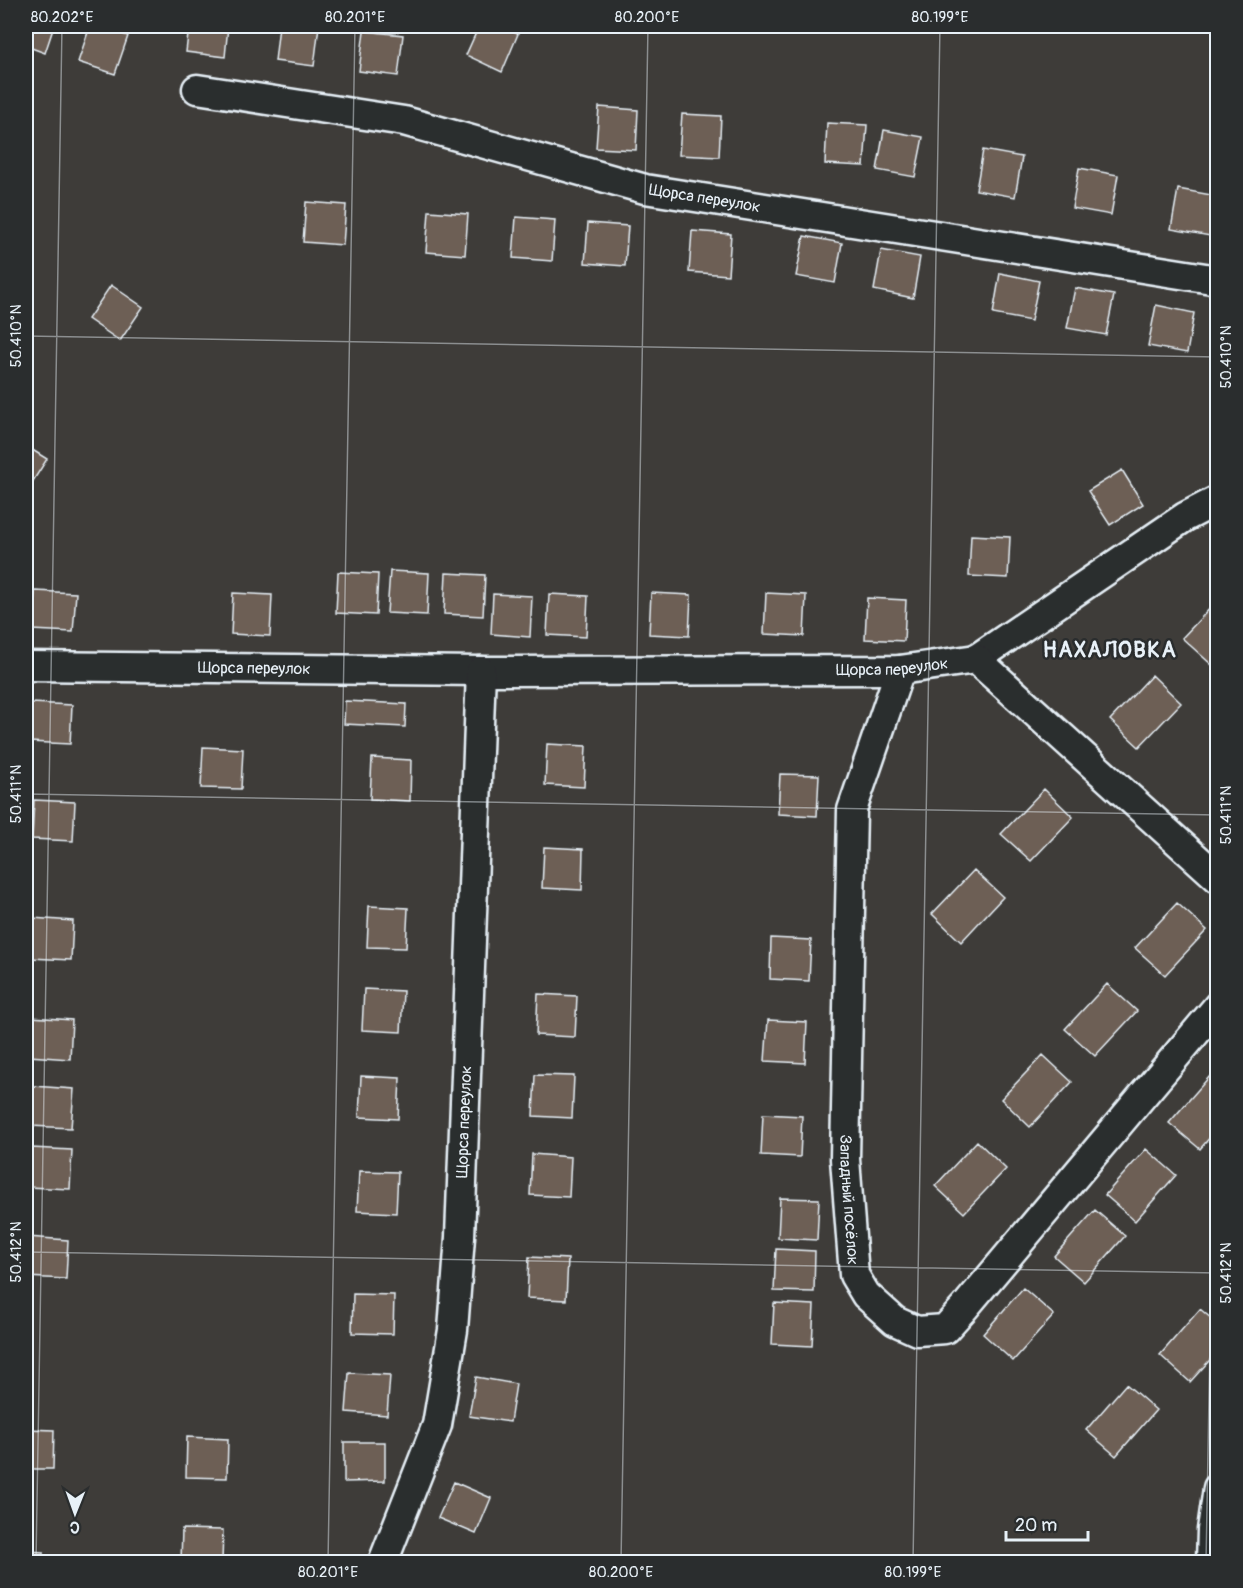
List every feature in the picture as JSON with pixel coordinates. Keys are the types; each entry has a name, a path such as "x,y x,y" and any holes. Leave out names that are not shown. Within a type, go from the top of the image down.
{"street":[{"name":"Щорса переулок","path":"197,89 404,121 645,189 1218,280"},
{"path":"1218,500 1185,517 976,659 1218,878"},
{"name":"Щорса переулок","path":"26,666 481,671 900,670 976,659"},
{"name":"Западный посёлок","path":"900,670 852,810 844,1159 854,1275 866,1295 895,1321 917,1331 945,1329 1218,1006"},
{"name":"Щорса переулок","path":"382,1563 437,1425 453,1330 460,1237 481,671"},
{"path":"1211,1563 1212,1530 1218,1488"}],"building":[{"path":"26,26 54,26 45,53 26,46"},
{"path":"90,26 98,26 128,36 115,74 78,62"},
{"path":"189,26 228,26 225,57 186,52"},
{"path":"279,26 319,26 314,66 275,61"},
{"path":"479,26 499,26 518,34 502,72 466,55"},
{"path":"364,31 403,35 398,76 359,71"},
{"path":"599,107 638,110 636,150 596,148"},
{"path":"682,114 721,116 719,157 679,155"},
{"path":"827,123 867,125 864,166 825,164"},
{"path":"884,130 923,137 915,177 877,170"},
{"path":"983,150 1022,157 1015,197 976,190"},
{"path":"1079,168 1118,175 1111,215 1072,208"},
{"path":"1178,189 1217,196 1210,236 1171,229"},
{"path":"306,202 346,205 343,245 303,242"},
{"path":"429,211 468,214 465,255 426,252"},
{"path":"516,217 555,220 552,261 513,258"},
{"path":"588,223 628,226 625,266 585,263"},
{"path":"692,231 731,234 728,275 689,272"},
{"path":"804,236 842,243 835,283 796,276"},
{"path":"881,250 920,257 913,298 874,290"},
{"path":"1000,273 1039,281 1031,321 993,314"},
{"path":"111,285 143,307 120,341 88,319"},
{"path":"1075,288 1114,295 1106,335 1067,328"},
{"path":"1156,305 1194,313 1187,353 1148,346"},
{"path":"26,446 47,459 26,492"},
{"path":"1122,470 1143,504 1110,525 1088,491"},
{"path":"971,535 1010,537 1008,578 969,576"},
{"path":"390,571 429,573 427,615 387,613"},
{"path":"338,572 378,574 376,615 336,613"},
{"path":"446,573 485,575 483,616 444,614"},
{"path":"35,591 76,593 73,632 32,630"},
{"path":"233,593 272,595 270,636 231,634"},
{"path":"651,593 691,595 689,636 649,634"},
{"path":"766,593 806,595 804,636 764,634"},
{"path":"493,594 532,596 530,637 491,634"},
{"path":"549,594 588,596 586,637 547,635"},
{"path":"867,598 906,600 904,641 865,639"},
{"path":"1218,600 1218,659 1212,665 1182,638"},
{"path":"1152,675 1181,703 1139,747 1110,720"},
{"path":"345,701 406,704 405,727 344,724"},
{"path":"31,703 72,705 70,744 29,742"},
{"path":"547,744 586,746 584,787 545,785"},
{"path":"203,747 243,749 241,789 201,788"},
{"path":"372,758 411,760 410,801 370,799"},
{"path":"780,774 819,775 817,816 778,814"},
{"path":"1044,789 1073,817 1031,861 1001,834"},
{"path":"34,800 75,802 73,841 32,839"},
{"path":"544,847 583,849 582,890 542,888"},
{"path":"974,870 1003,897 961,942 932,914"},
{"path":"1177,903 1207,930 1165,975 1135,948"},
{"path":"369,906 408,908 406,948 367,947"},
{"path":"32,918 73,921 71,960 30,958"},
{"path":"771,938 811,940 809,981 770,979"},
{"path":"1107,984 1137,1011 1095,1056 1065,1029"},
{"path":"364,989 403,991 401,1032 362,1030"},
{"path":"538,994 577,996 575,1037 536,1035"},
{"path":"31,1017 72,1020 70,1059 29,1056"},
{"path":"768,1020 807,1022 805,1063 765,1061"},
{"path":"1043,1055 1072,1082 1030,1127 1001,1099"},
{"path":"535,1075 574,1076 572,1118 533,1116"},
{"path":"361,1076 400,1078 398,1119 359,1117"},
{"path":"1210,1076 1218,1083 1218,1128 1200,1149 1169,1123"},
{"path":"33,1086 74,1089 71,1128 30,1126"},
{"path":"763,1114 802,1116 800,1157 761,1155"},
{"path":"977,1141 1006,1169 964,1213 935,1186"},
{"path":"31,1148 72,1150 70,1189 28,1187"},
{"path":"1146,1149 1176,1175 1135,1221 1105,1195"},
{"path":"532,1154 571,1157 569,1197 530,1195"},
{"path":"359,1171 398,1172 396,1213 357,1211"},
{"path":"780,1198 819,1199 817,1240 778,1238"},
{"path":"1095,1210 1125,1236 1084,1282 1054,1256"},
{"path":"27,1237 68,1240 66,1279 26,1277"},
{"path":"776,1249 815,1251 814,1292 774,1291"},
{"path":"529,1257 568,1259 566,1300 527,1298"},
{"path":"1023,1288 1054,1315 1013,1361 983,1334"},
{"path":"353,1294 394,1295 393,1334 352,1333"},
{"path":"774,1303 814,1305 812,1346 772,1344"},
{"path":"1200,1309 1218,1324 1218,1351 1190,1382 1160,1355"},
{"path":"349,1373 390,1375 387,1415 346,1412"},
{"path":"476,1377 516,1384 510,1422 469,1416"},
{"path":"1126,1384 1156,1410 1116,1456 1086,1430"},
{"path":"26,1429 54,1430 53,1469 26,1469"},
{"path":"187,1437 228,1439 227,1478 186,1477"},
{"path":"344,1442 385,1442 385,1481 344,1482"},
{"path":"454,1482 491,1498 476,1534 438,1518"},
{"path":"182,1529 223,1530 222,1562 181,1562"},
{"path":"26,1551 43,1552 43,1562 26,1562"}],"district":[{"name":"НАХАЛОВКА","path":"1110,650"}]}
